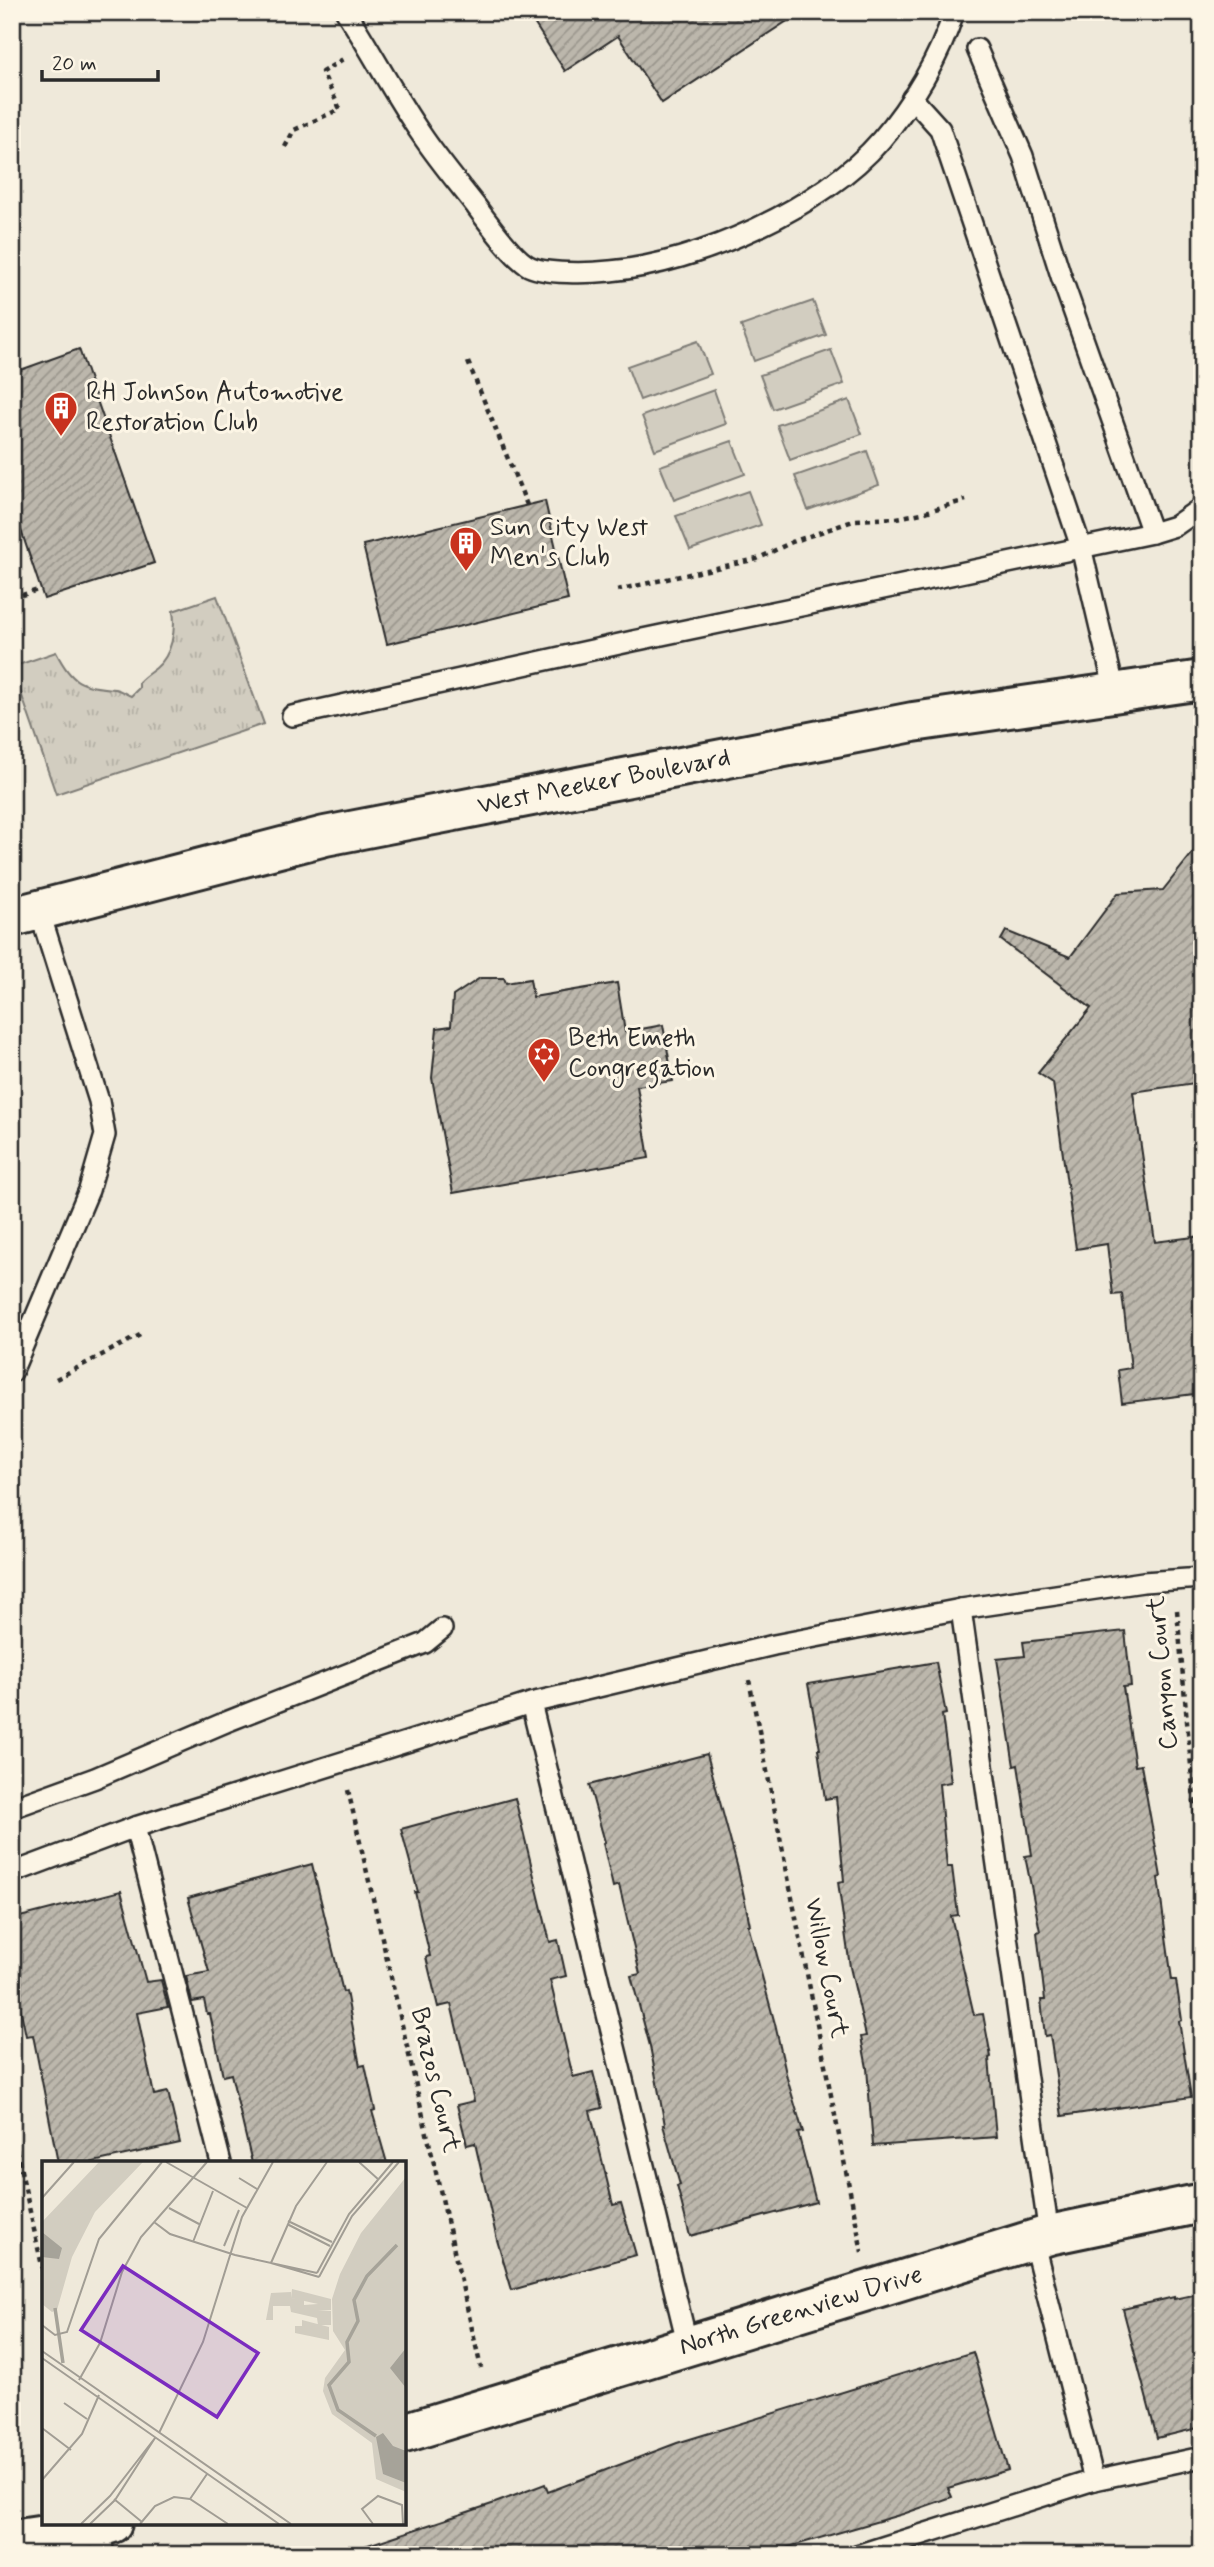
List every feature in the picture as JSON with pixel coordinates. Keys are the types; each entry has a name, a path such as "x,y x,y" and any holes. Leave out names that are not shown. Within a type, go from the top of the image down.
{"street":[{"name":"West Meeker Boulevard","path":"26,913 338,833 913,722 1202,680"},
{"name":"North Greenview Drive","path":"406,2432 1041,2238 1202,2203"},
{"path":"12,2540 105,2535"}],"lane":[{"path":"346,12 421,134 494,230 528,266 578,274 637,269 692,255 744,235 797,206 846,173 880,142 912,98 948,32 954,12"},
{"path":"977,49 1023,156 1061,276 1152,533"},
{"path":"912,98 940,129 1081,547 1115,692"},
{"path":"292,716 1152,533 1175,526 1202,507"},
{"path":"12,1372 89,1190 105,1135 99,1101 26,913"},
{"path":"12,1873 135,1826 531,1703 743,1653 961,1609 1143,1582 1202,1578"},
{"path":"961,1609 1041,2238 1094,2480"},
{"path":"12,1808 95,1778 226,1722 413,1648 425,1643 442,1629"},
{"path":"531,1703 688,2346"},
{"path":"135,1826 220,2161"},
{"path":"858,2555 1094,2480 1202,2457"}],"path":[{"path":"285,147 294,131 340,110 322,72 367,45"},
{"path":"468,362 527,505"},
{"path":"617,590 757,559 792,542 856,520 897,518 966,500"},
{"path":"12,598 41,589"},
{"path":"56,1379 140,1335"},
{"name":"Canyon Court","path":"1175,1580 1202,1888"},
{"name":"Willow Court","path":"743,1653 870,2290"},
{"name":"Brazos Court","path":"342,1762 490,2407"},
{"path":"12,2130 42,2266"}],"green space":[{"path":"813,301 826,335 754,361 741,326"},
{"path":"698,341 711,374 640,400 627,366"},
{"path":"831,350 844,384 773,409 760,375"},
{"path":"714,390 726,424 655,450 642,416"},
{"path":"849,400 862,434 790,460 777,425"},
{"path":"732,441 745,474 674,500 660,466"},
{"path":"867,451 879,485 808,510 795,476"},
{"path":"748,491 761,525 690,550 676,516"},
{"path":"217,596 264,724 56,794 12,667 56,652 67,671 79,681 131,696 139,688 139,682 166,656 173,634 173,611"}],"building":[{"path":"527,12 801,12 662,103 618,36 565,71"},
{"name":"RH Johnson Automotive Restoration Club","path":"79,349 154,563 44,599 12,503 12,373"},
{"name":"Sun City West Men's Club","path":"545,501 568,600 387,644 363,545"},
{"path":"1202,841 1202,1082 1133,1092 1155,1242 1202,1236 1202,1393 1122,1403 1118,1370 1131,1368 1122,1294 1113,1295 1107,1244 1076,1249 1053,1083 1038,1073 1091,1008 1001,940 1006,931 1070,957 1118,893 1163,890"},
{"name":"Beth Emeth Congregation","path":"480,978 504,978 506,983 530,979 533,997 617,983 625,1032 663,1025 673,1081 637,1086 649,1158 453,1193 432,1078 437,1028 451,1026 453,996"},
{"path":"1125,1631 1131,1686 1123,1687 1135,1766 1141,1765 1161,1877 1158,1878 1172,1980 1176,1980 1182,2020 1179,2021 1191,2097 1062,2116 1050,2035 1045,2036 1041,2000 1045,2000 1037,1932 1040,1931 1025,1856 1032,1855 997,1659 1025,1656 1023,1642"},
{"path":"936,1662 946,1714 942,1715 951,1782 939,1784 947,1867 952,1867 958,1915 951,1916 974,2015 983,2014 991,2057 996,2137 873,2146 867,2068 861,2037 866,2036 850,1967 838,1882 844,1881 836,1797 825,1799 820,1749 808,1684"},
{"path":"707,1754 738,1869 748,1925 803,2132 798,2133 816,2202 690,2236 677,2186 680,2185 663,2125 650,2046 631,1976 640,1974 619,1885 613,1887 603,1843 605,1842 589,1785"},
{"path":"515,1798 550,1942 558,1940 566,1976 550,1980 573,2077 593,2072 602,2108 590,2111 613,2205 621,2203 636,2255 512,2290 497,2240 475,2143 467,2145 457,2105 474,2101 451,2004 438,2007 426,1957 430,1956 415,1892 418,1892 401,1829"},
{"path":"312,1864 343,1992 346,1991 360,2066 365,2065 375,2110 372,2111 386,2161 252,2161 231,2074 223,2076 210,2014 207,2014 204,2000 192,2002 186,1976 209,1972 188,1898"},
{"path":"121,1891 146,1982 161,1980 168,2007 137,2013 154,2095 168,2092 180,2143 98,2161 58,2161 33,2035 26,2036 12,1968 12,1919"},
{"path":"1202,2293 1202,2427 1157,2438 1123,2309"},
{"path":"973,2352 1008,2470 948,2488 952,2497 903,2514 761,2555 357,2555 356,2549 545,2484 548,2492 677,2443"}],"place":[{"name":"RH Johnson Automotive Restoration Club","path":"61,438"},
{"name":"Sun City West Men's Club","path":"466,573"},
{"name":"Beth Emeth Congregation","path":"544,1084"}]}
